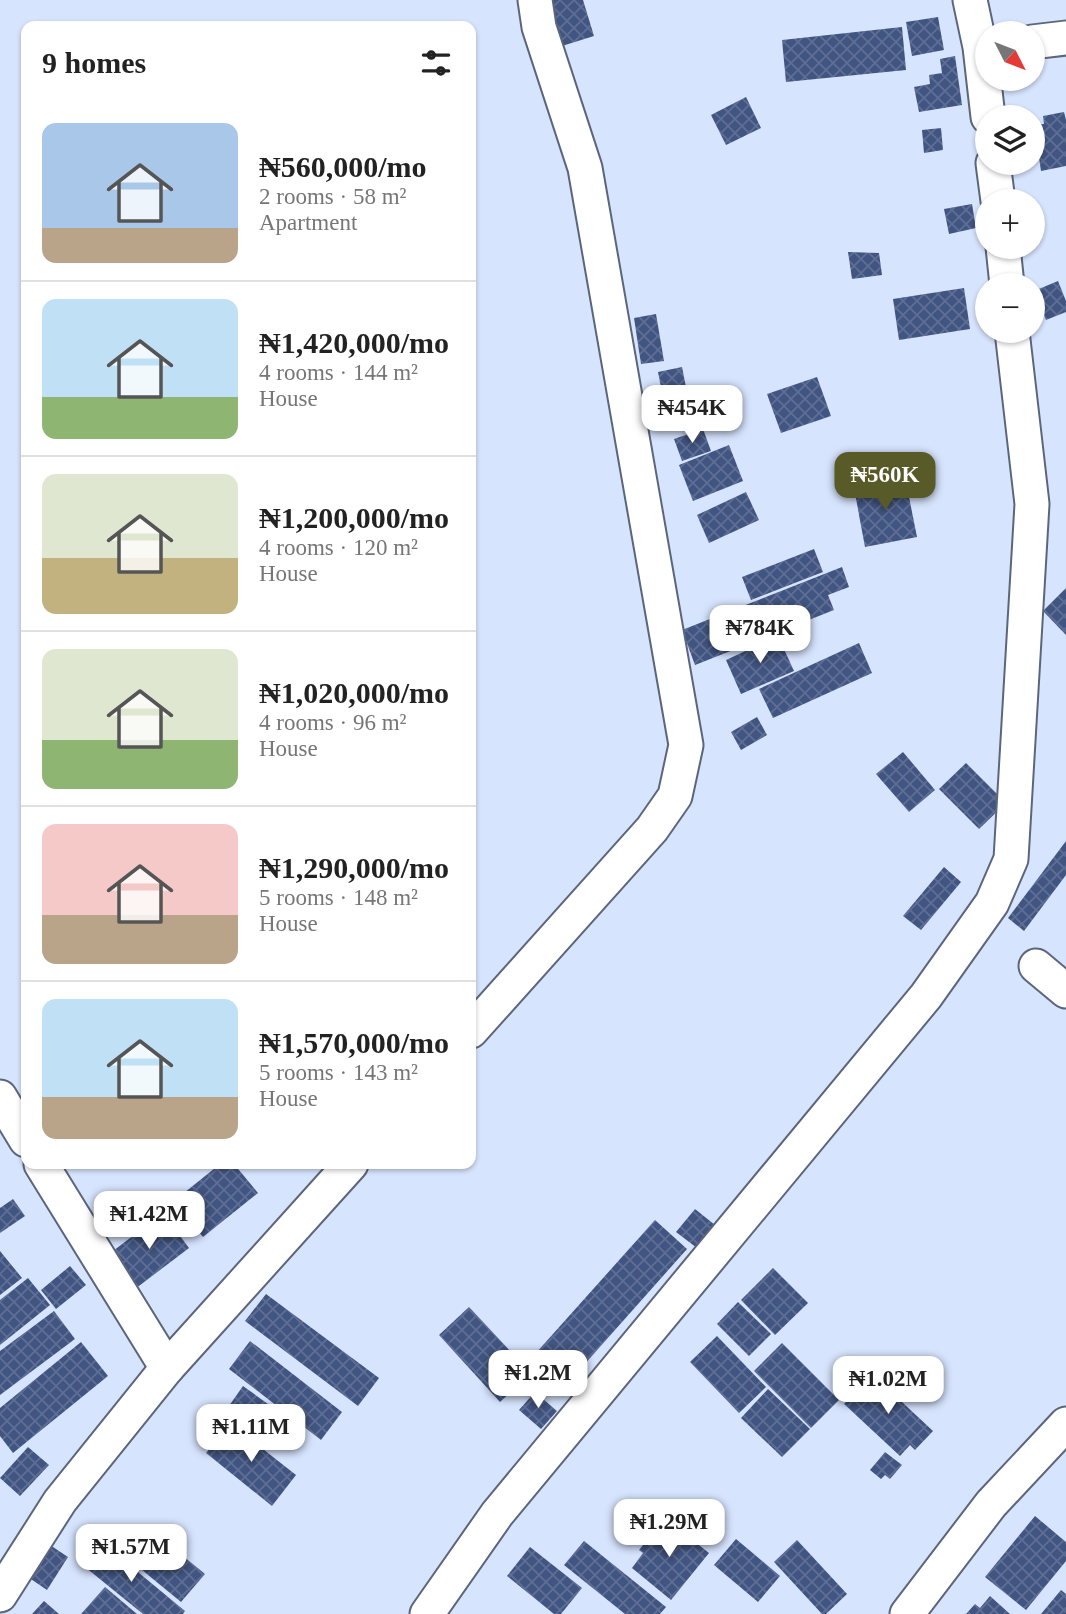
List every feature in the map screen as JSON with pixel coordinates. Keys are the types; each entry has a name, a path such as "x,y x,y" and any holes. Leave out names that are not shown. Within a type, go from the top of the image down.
{"street":[{"path":"476,1025 652,829 675,796 685,745 585,168 539,27 534,0"},
{"path":"970,0 976,21"},
{"path":"1045,40 1066,38"},
{"path":"427,1614 497,1514 926,996 992,903 1012,859 1032,504 1013,343"},
{"path":"1036,966 1066,991"},
{"path":"0,1097 21,1132"},
{"path":"44,1169 167,1368"},
{"path":"0,1595 60,1501 167,1368 346,1169"},
{"path":"917,1611 991,1504 1066,1424"}],"building":[{"path":"548,0 583,0 594,36 562,46"},
{"path":"938,17 944,50 912,56 906,22"},
{"path":"902,27 906,70 786,82 782,40"},
{"path":"955,56 962,105 919,112 914,87 930,84 929,75 942,73 940,59"},
{"path":"746,97 761,128 726,145 711,115"},
{"path":"1064,112 1066,166 1045,170 1045,116"},
{"path":"941,128 943,150 924,153 922,130"},
{"path":"972,204 975,228 949,234 944,209"},
{"path":"848,252 879,253 882,275 852,279"},
{"path":"1058,281 1066,301 1066,312 1046,320 1045,318 1045,286"},
{"path":"964,288 970,329 899,340 893,299"},
{"path":"656,314 664,361 641,364 634,318"},
{"path":"682,367 692,417 668,423 658,372"},
{"path":"817,377 831,416 781,433 767,394"},
{"path":"703,429 711,451 682,461 674,439"},
{"path":"729,445 743,481 693,501 679,465"},
{"path":"905,477 917,537 865,547 854,488"},
{"path":"746,492 759,520 709,543 697,515"},
{"path":"814,549 823,572 751,600 742,577"},
{"path":"842,567 849,587 828,595 834,610 695,665 682,630"},
{"path":"1066,588 1066,635 1043,611"},
{"path":"778,636 794,671 741,694 726,660"},
{"path":"859,643 872,673 773,718 759,689"},
{"path":"757,717 767,735 741,750 731,732"},
{"path":"903,752 935,790 909,812 876,774"},
{"path":"966,763 1006,803 979,829 939,789"},
{"path":"1066,841 1066,875 1024,931 1008,918"},
{"path":"944,867 961,882 921,930 903,916"},
{"path":"214,1169 238,1169 258,1193 203,1237 174,1201"},
{"path":"13,1199 25,1216 0,1233 0,1208"},
{"path":"695,1209 715,1225 697,1248 676,1232"},
{"path":"163,1213 189,1248 135,1289 109,1254"},
{"path":"655,1220 687,1249 559,1393 527,1363"},
{"path":"0,1251 22,1278 0,1295"},
{"path":"70,1266 86,1285 56,1309 41,1290"},
{"path":"773,1268 808,1303 775,1335 741,1300"},
{"path":"28,1278 50,1305 0,1345 0,1300"},
{"path":"266,1294 379,1378 358,1406 245,1321"},
{"path":"738,1302 771,1334 749,1356 717,1324"},
{"path":"469,1307 531,1373 500,1402 439,1335"},
{"path":"54,1311 75,1339 0,1395 0,1351"},
{"path":"717,1336 766,1387 739,1413 690,1362"},
{"path":"250,1341 342,1412 321,1440 229,1369"},
{"path":"81,1342 108,1376 13,1453 0,1436 0,1408"},
{"path":"782,1343 839,1400 811,1428 754,1371"},
{"path":"872,1374 933,1431 915,1450 910,1445 900,1456 844,1404"},
{"path":"243,1386 286,1417 266,1444 224,1413"},
{"path":"768,1389 810,1429 782,1457 741,1418"},
{"path":"535,1392 557,1411 541,1429 519,1410"},
{"path":"230,1423 296,1475 272,1506 206,1453"},
{"path":"28,1447 49,1465 20,1496 0,1478"},
{"path":"885,1452 902,1465 890,1479 885,1475 881,1479 870,1470"},
{"path":"1035,1516 1066,1542 1066,1561 1026,1610 985,1577"},
{"path":"665,1518 709,1553 671,1600 632,1568 643,1553 639,1550"},
{"path":"736,1539 780,1576 758,1602 714,1565"},
{"path":"797,1540 847,1594 826,1614 822,1614 774,1562"},
{"path":"44,1541 68,1557 47,1590 22,1573"},
{"path":"584,1541 666,1607 660,1614 625,1614 564,1565"},
{"path":"166,1542 205,1574 181,1602 142,1570"},
{"path":"104,1544 185,1611 183,1614 143,1614 85,1567"},
{"path":"530,1547 582,1588 561,1614 554,1614 507,1576"},
{"path":"105,1587 137,1614 81,1614"},
{"path":"1061,1590 1066,1594 1066,1614 1041,1614"},
{"path":"990,1596 1010,1614 966,1614 975,1604 980,1608"},
{"path":"44,1601 59,1614 32,1614"}]}
